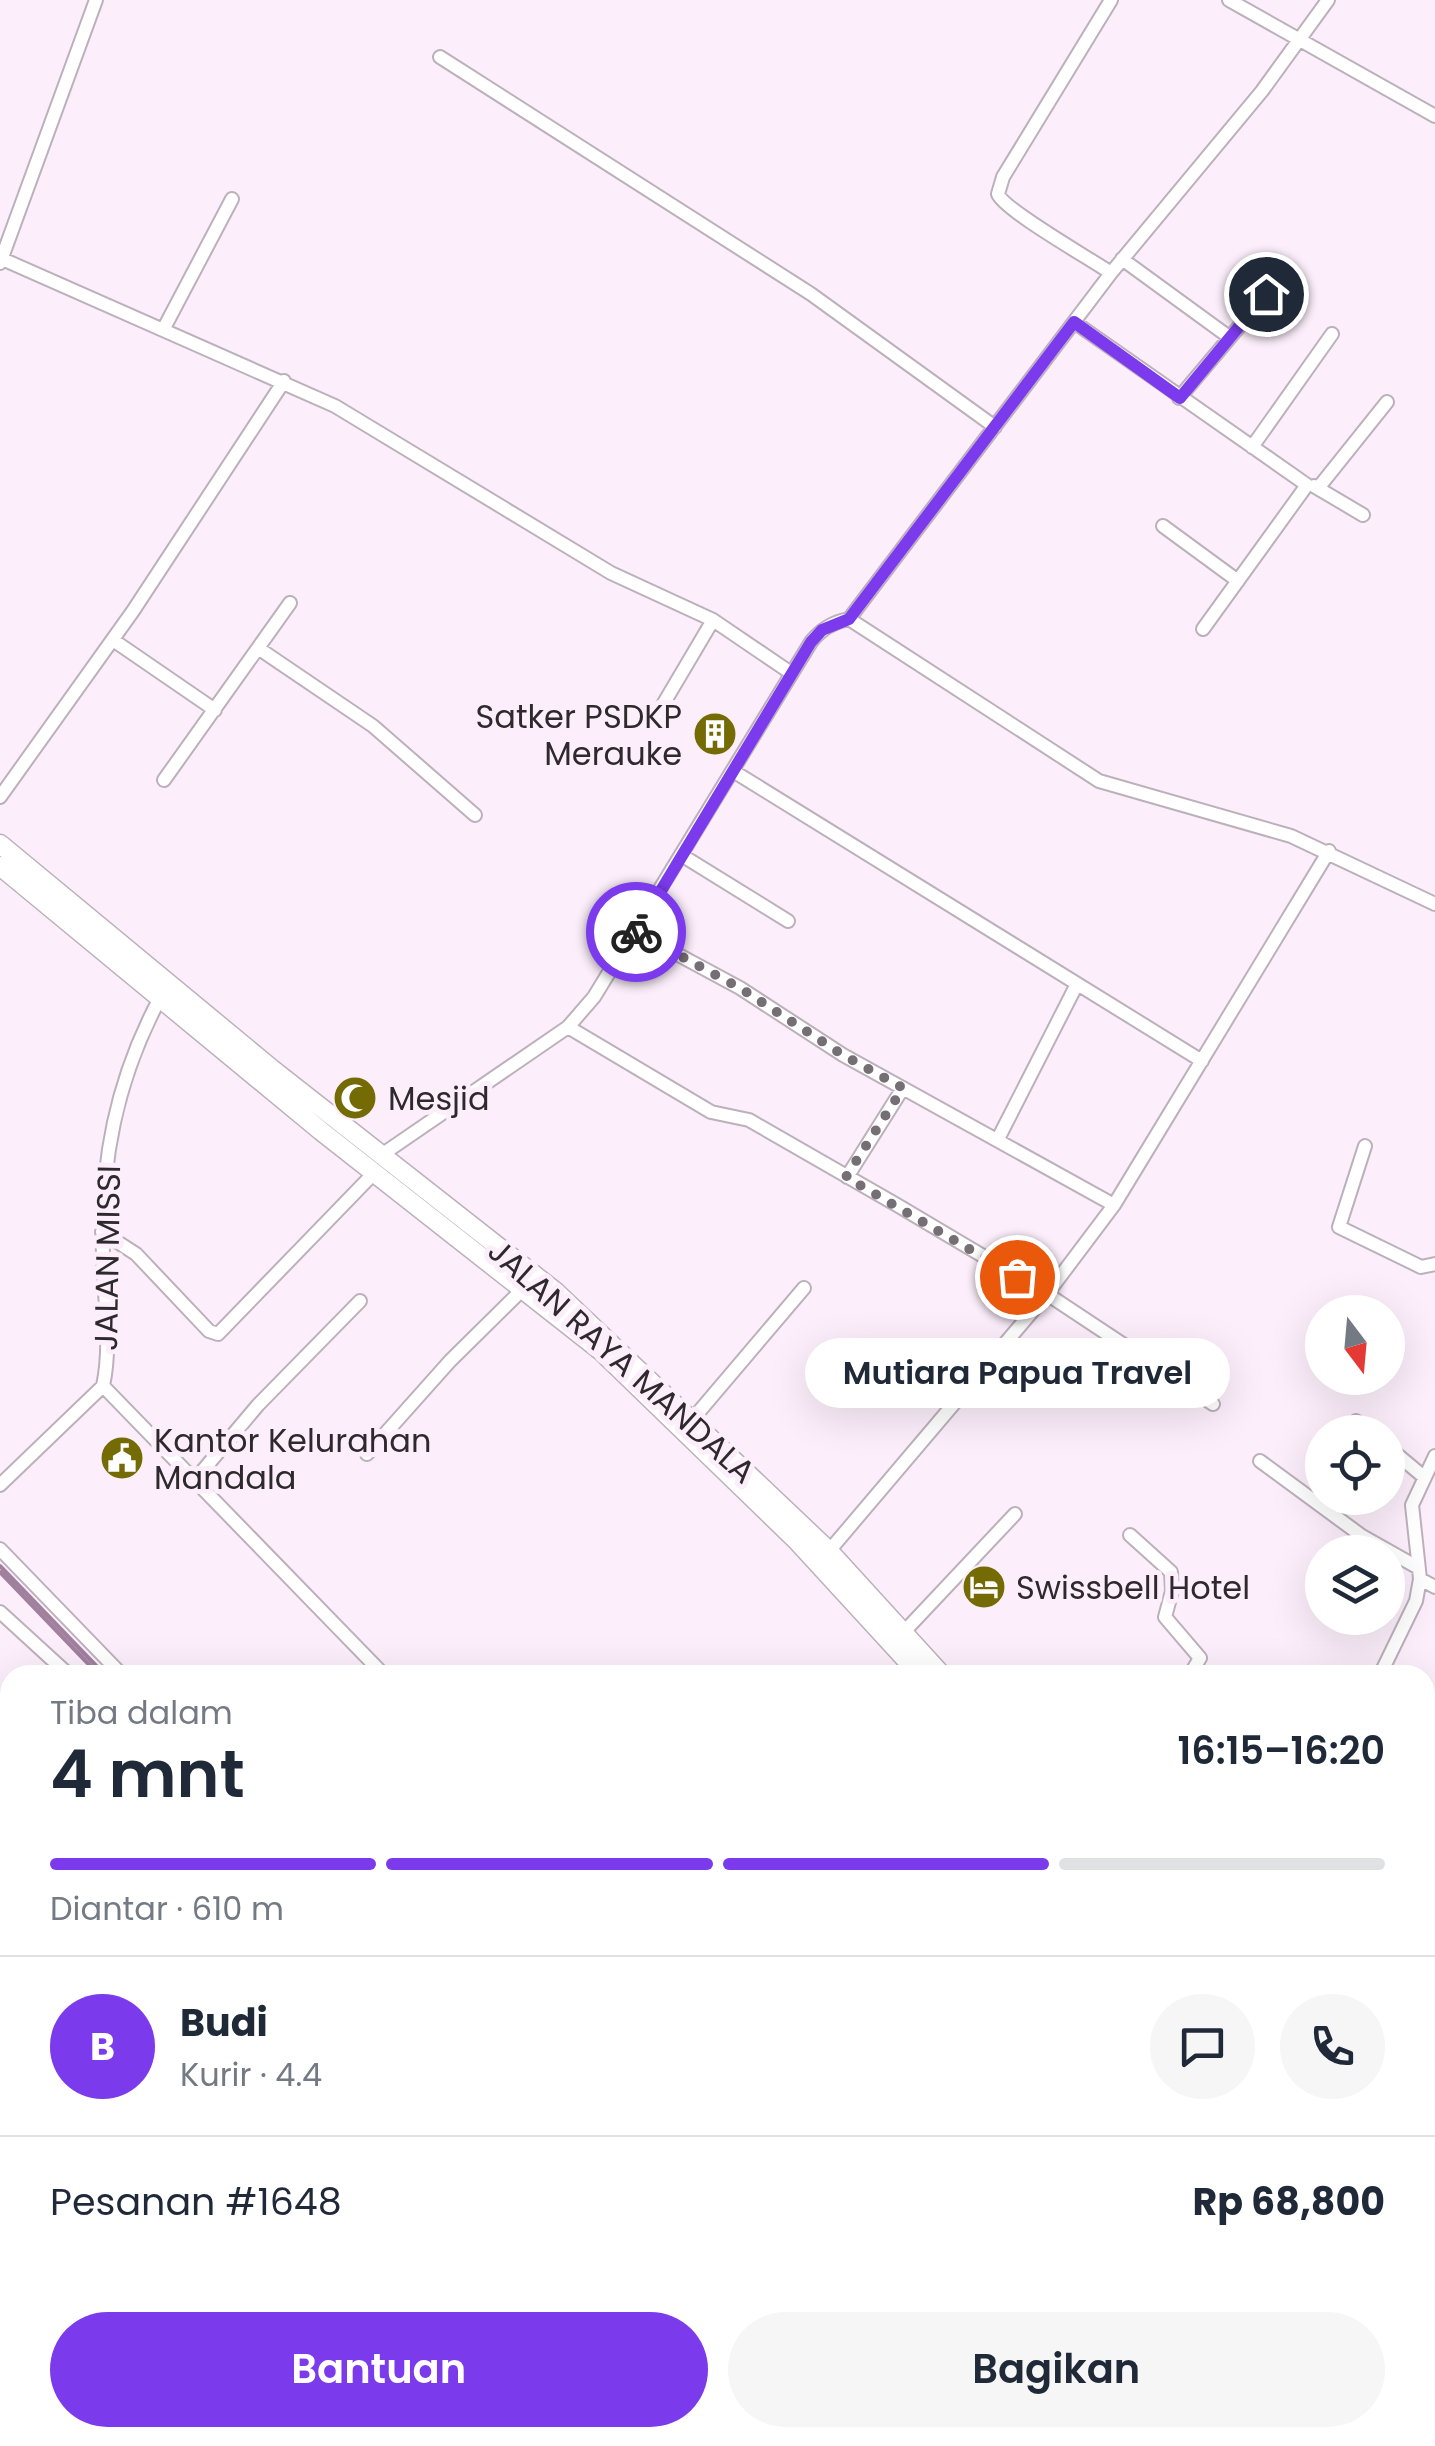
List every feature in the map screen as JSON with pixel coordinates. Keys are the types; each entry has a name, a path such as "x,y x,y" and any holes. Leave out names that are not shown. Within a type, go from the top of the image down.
{"highway":[{"name":"JALAN RAYA MANDALA","path":"0,844 689,1425 830,1551 932,1665"},
{"name":"JALAN RAYA MANDALA","path":"0,866 160,998 377,1164 556,1292 689,1425 911,1665"}],"street":[{"path":"96,0 1,260 335,406 611,573 714,620 791,673"},
{"path":"1111,0 1002,177 998,194 1010,211 1056,234 1111,273"},
{"path":"1228,0 1435,116"},
{"path":"102,1232 136,1254 209,1331 218,1334 228,1329 377,1164 568,1027 636,932 816,634 849,619 1111,273 1262,91 1328,0"},
{"path":"440,57 812,294 996,427"},
{"path":"163,330 232,199"},
{"path":"1122,259 1228,337"},
{"path":"1180,398 1286,272"},
{"path":"1074,322 1252,447 1364,516"},
{"path":"1252,447 1332,334"},
{"path":"0,797 113,640 284,381"},
{"path":"1203,629 1313,486 1387,402"},
{"path":"1163,526 1238,580"},
{"path":"164,780 290,602"},
{"path":"849,619 1052,755 1099,781 1196,806 1329,850 1435,904"},
{"path":"658,712 714,620"},
{"path":"113,640 215,710"},
{"path":"258,648 373,726 474,815"},
{"path":"733,772 1202,1062"},
{"path":"830,1551 1048,1294 1114,1205 1329,850"},
{"path":"682,856 788,921"},
{"path":"636,932 740,988 843,1055 1114,1205"},
{"path":"999,1138 1076,986"},
{"name":"JALAN MISSI","path":"0,1485 103,1386 102,1232 115,1104 126,1069 160,998"},
{"path":"568,1027 710,1112 749,1120 1048,1294 1213,1404"},
{"path":"846,1177 903,1088"},
{"path":"1365,1146 1339,1227 1421,1267 1435,1264"},
{"path":"367,1454 450,1361 524,1287"},
{"path":"689,1425 804,1288"},
{"path":"194,1481 258,1405 360,1302"},
{"path":"103,1386 374,1665"},
{"path":"1385,1665 1416,1601 1419,1572 1412,1505 1435,1456"},
{"path":"1260,1461 1435,1586"},
{"path":"1405,1461 1424,1477"},
{"path":"902,1634 1015,1514"},
{"path":"1130,1535 1171,1572 1172,1591 1165,1617 1200,1658 1196,1665"},
{"path":"0,1549 112,1665"},
{"path":"0,1612 59,1665"}],"waterway":[{"path":"0,1566 95,1665"},
{"path":"0,1572 89,1665"}],"way so far":[{"path":"636,932 740,988 843,1055 903,1088 846,1177 1017,1277"}],"place":[{"name":"Satker PSDKP Merauke","path":"715,734"},
{"name":"Mesjid","path":"355,1098"},
{"name":"Mutiara Papua Travel","path":"1017,1277"},
{"name":"Kantor Kelurahan Mandala","path":"122,1458"},
{"name":"Swissbell Hotel","path":"984,1587"}],"route":[{"path":"636,932 816,634 849,619 1074,322 1180,398 1266,294"}]}
